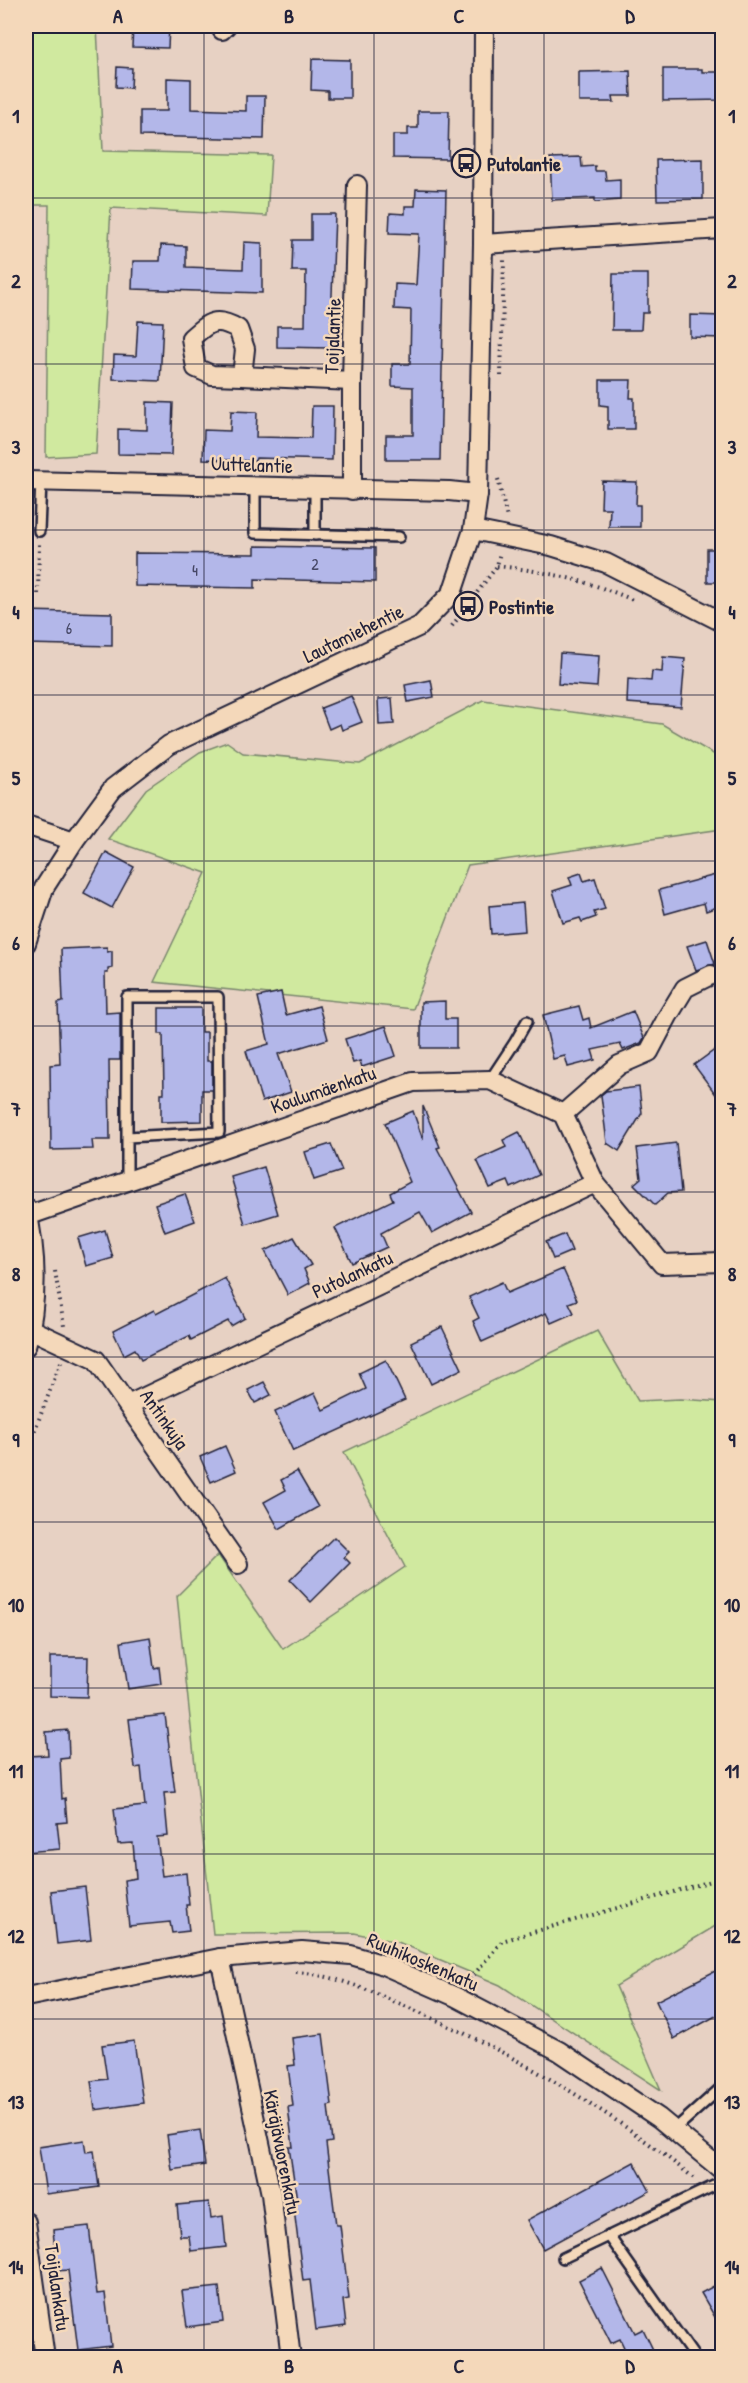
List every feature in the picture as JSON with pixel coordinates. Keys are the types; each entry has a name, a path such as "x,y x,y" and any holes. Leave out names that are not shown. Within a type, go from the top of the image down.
{"street":[{"name":"Lautamiehentie","path":"26,943 44,888 74,841 113,788 170,746 420,626 452,593 473,530 478,494 484,26"},
{"name":"Toijalantie","path":"352,490 357,185"},
{"path":"483,244 723,229"},
{"path":"243,376 352,381"},
{"name":"Uuttelantie","path":"33,481 449,491 478,494"},
{"path":"473,530 551,546 606,563 723,622"},
{"path":"27,827 74,841"},
{"path":"711,975 686,988 649,1052 620,1065 563,1114 595,1183 662,1264 723,1262"},
{"name":"Koulumäenkatu","path":"26,1212 127,1180 413,1082 490,1080 563,1114"},
{"name":"Putolankatu","path":"128,1406 595,1183"},
{"path":"26,1212 35,1280 28,1337"},
{"name":"Antinkuja","path":"28,1337 96,1360 238,1564"},
{"name":"Ruuhikoskenkatu","path":"26,1997 220,1958 302,1951 351,1955 381,1964 456,1997 559,2051 674,2130 723,2170"},
{"name":"Käräjävuorenkatu","path":"220,1958 271,2194 291,2358"},
{"name":"Toijalankatu","path":"26,2222 45,2358"}],"lane":[{"path":"33,481 39,531"},
{"path":"255,487 255,533 399,537"},
{"path":"315,489 315,535"},
{"path":"127,1137 219,1132 218,997 127,997 127,1137 127,1180"},
{"path":"490,1080 515,1042 526,1020"},
{"path":"674,2130 723,2087"},
{"path":"563,2258 723,2182"},
{"path":"609,2236 695,2358"}],"path":[{"path":"38,594 39,531"},
{"path":"452,626 497,566 534,570 604,587 636,601"},
{"path":"456,1997 501,1941 723,1878"},
{"path":"290,1971 321,1975 373,1992 499,2050 567,2087 604,2111 637,2133 708,2189"}],"green space":[{"path":"26,26 97,26 103,151 271,155 267,216 111,208 96,454 46,457 49,205 26,205"},
{"path":"681,26 722,26 722,34"},
{"path":"483,700 662,724 722,759 722,829 468,865 413,1009 154,982 206,873 108,839 146,789 200,752 227,742 243,753 360,764"},
{"path":"597,1331 638,1401 680,1399 722,1402 722,1922 616,1986 661,2090 500,1985 398,1942 354,1933 213,1934 177,1596 218,1555 283,1649 405,1567 344,1452"}],"building":[{"path":"133,26 169,26 168,48 132,47"},
{"path":"312,59 350,60 350,98 328,98 328,91 311,90"},
{"path":"117,67 132,68 131,88 116,87"},
{"path":"663,69 702,69 702,72 723,72 723,100 663,101"},
{"path":"630,71 631,96 613,96 614,102 579,102 579,72"},
{"path":"167,78 191,79 191,109 246,111 246,96 265,96 264,139 140,136 140,111 167,111"},
{"path":"418,111 449,111 448,159 393,158 393,135 408,135 408,128 418,128"},
{"path":"581,157 582,167 595,166 595,171 605,171 606,180 620,179 620,200 595,202 595,198 552,200 550,158"},
{"path":"703,159 703,199 657,200 656,160"},
{"path":"416,189 446,190 440,460 386,460 386,435 413,435 413,387 392,386 392,364 410,364 411,310 394,309 395,284 416,285 419,234 389,233 390,213 405,214 405,206 415,206"},
{"path":"311,214 335,214 330,348 277,347 277,326 305,326 306,271 292,271 293,240 311,240"},
{"path":"244,242 262,243 262,293 132,289 133,261 160,261 161,245 186,246 186,267 243,269"},
{"path":"613,274 648,274 648,313 642,313 641,330 612,330"},
{"path":"690,315 723,316 723,338 690,337"},
{"path":"138,321 163,322 160,381 113,379 114,355 136,356"},
{"path":"600,380 631,380 630,398 634,398 634,429 608,429 608,406 600,405"},
{"path":"147,402 173,403 171,455 118,454 118,429 147,430"},
{"path":"312,406 333,406 332,460 203,459 204,430 230,431 231,411 257,412 256,437 311,438"},
{"path":"602,481 637,482 636,505 640,505 640,527 609,527 610,508 601,508"},
{"path":"255,546 375,548 375,582 255,579 255,588 135,586 135,553 255,554"},
{"path":"707,549 723,549 723,582 707,582"},
{"path":"26,611 112,613 112,646 26,644"},
{"path":"560,653 599,656 597,687 558,684"},
{"path":"663,657 685,659 681,707 627,703 628,679 651,681 652,671 662,672"},
{"path":"431,680 434,697 408,702 405,685"},
{"path":"351,696 362,722 342,730 340,724 329,729 321,708"},
{"path":"392,698 394,724 379,725 378,699"},
{"path":"106,852 134,867 112,908 84,893"},
{"path":"581,873 584,881 595,878 605,909 594,912 596,917 582,922 580,918 563,923 553,891 572,885 569,877"},
{"path":"723,873 723,905 706,911 704,903 665,914 659,890"},
{"path":"523,903 525,931 491,934 489,906"},
{"path":"707,940 715,964 696,970 687,946"},
{"path":"107,947 107,952 112,951 112,968 105,973 106,1013 120,1012 120,1060 109,1060 110,1140 92,1140 93,1149 51,1150 50,1065 60,1064 58,1003 63,1002 61,949"},
{"path":"281,992 286,1015 319,1006 328,1039 278,1054 291,1092 262,1102 246,1051 269,1044 258,997"},
{"path":"445,1001 445,1019 456,1019 456,1048 421,1048 421,1002"},
{"path":"579,1006 583,1020 589,1018 591,1028 633,1011 644,1038 641,1043 623,1050 620,1044 592,1050 595,1060 568,1067 565,1056 553,1059 543,1015"},
{"path":"159,1008 201,1008 201,1032 207,1032 207,1061 212,1061 212,1090 202,1090 202,1121 161,1122 161,1093 164,1093 163,1034 159,1034"},
{"path":"386,1026 396,1056 362,1067 360,1061 353,1063 345,1039"},
{"path":"723,1044 723,1104 694,1065"},
{"path":"639,1087 642,1113 619,1151 607,1143 601,1095 606,1091"},
{"path":"423,1106 440,1147 437,1148 471,1212 432,1233 420,1212 381,1233 387,1247 352,1263 335,1228 393,1200 390,1193 410,1182 385,1123 413,1111 423,1140"},
{"path":"519,1132 539,1175 511,1188 508,1181 490,1188 477,1160 506,1147 503,1140"},
{"path":"676,1143 681,1192 668,1193 655,1205 634,1184 641,1178 637,1148"},
{"path":"331,1144 342,1171 314,1180 305,1152"},
{"path":"264,1167 278,1214 245,1224 231,1177"},
{"path":"185,1194 195,1221 165,1232 155,1204"},
{"path":"105,1230 113,1258 86,1266 78,1238"},
{"path":"565,1234 572,1251 553,1259 546,1242"},
{"path":"294,1237 311,1265 304,1269 310,1283 288,1295 265,1251"},
{"path":"563,1269 577,1300 569,1303 574,1313 551,1323 546,1313 482,1342 473,1321 479,1318 469,1297 502,1282 507,1293"},
{"path":"225,1278 245,1318 231,1326 228,1321 191,1340 189,1336 141,1360 135,1349 124,1355 113,1331 154,1310 156,1314"},
{"path":"442,1327 462,1369 431,1384 411,1342"},
{"path":"386,1360 405,1400 293,1451 275,1412 315,1393 323,1410 366,1389 359,1373"},
{"path":"264,1382 271,1395 255,1403 248,1390"},
{"path":"225,1446 236,1471 211,1482 200,1457"},
{"path":"297,1471 318,1507 279,1529 264,1502 286,1490 281,1480"},
{"path":"334,1537 349,1552 344,1557 350,1563 311,1602 290,1580"},
{"path":"150,1637 154,1668 159,1667 161,1684 128,1689 121,1642"},
{"path":"50,1657 88,1657 87,1697 50,1696"},
{"path":"165,1715 175,1792 164,1793 168,1836 157,1837 162,1876 186,1873 189,1905 186,1905 189,1931 172,1933 170,1922 129,1926 124,1880 136,1878 133,1843 118,1844 114,1809 145,1806 141,1767 135,1768 129,1719"},
{"path":"68,1730 69,1758 60,1759 62,1799 65,1798 67,1822 57,1823 60,1849 26,1852 26,1817 32,1817 28,1756 48,1755 46,1732"},
{"path":"85,1887 91,1940 57,1944 51,1891"},
{"path":"723,1967 723,2012 674,2039 656,2001"},
{"path":"323,2034 332,2105 328,2106 332,2142 326,2143 336,2225 340,2225 349,2299 343,2300 346,2326 316,2330 310,2280 303,2281 293,2201 297,2200 289,2147 293,2147 288,2107 293,2106 288,2066 295,2065 292,2038"},
{"path":"134,2041 143,2103 95,2110 91,2081 107,2079 102,2045"},
{"path":"200,2130 205,2165 172,2170 167,2135"},
{"path":"84,2140 86,2152 94,2151 99,2187 46,2194 39,2147"},
{"path":"634,2162 650,2191 543,2249 527,2220"},
{"path":"209,2202 211,2218 223,2216 226,2247 191,2251 189,2236 180,2236 177,2205"},
{"path":"89,2226 97,2294 105,2293 111,2346 78,2350 68,2270 57,2271 53,2230"},
{"path":"602,2268 635,2333 643,2329 657,2358 629,2358 620,2339 611,2343 579,2280"},
{"path":"723,2281 723,2331 701,2293"},
{"path":"219,2287 223,2322 187,2327 182,2291"}],"place":[{"name":"Putolantie","path":"466,163"},
{"name":"Postintie","path":"468,606"}]}
